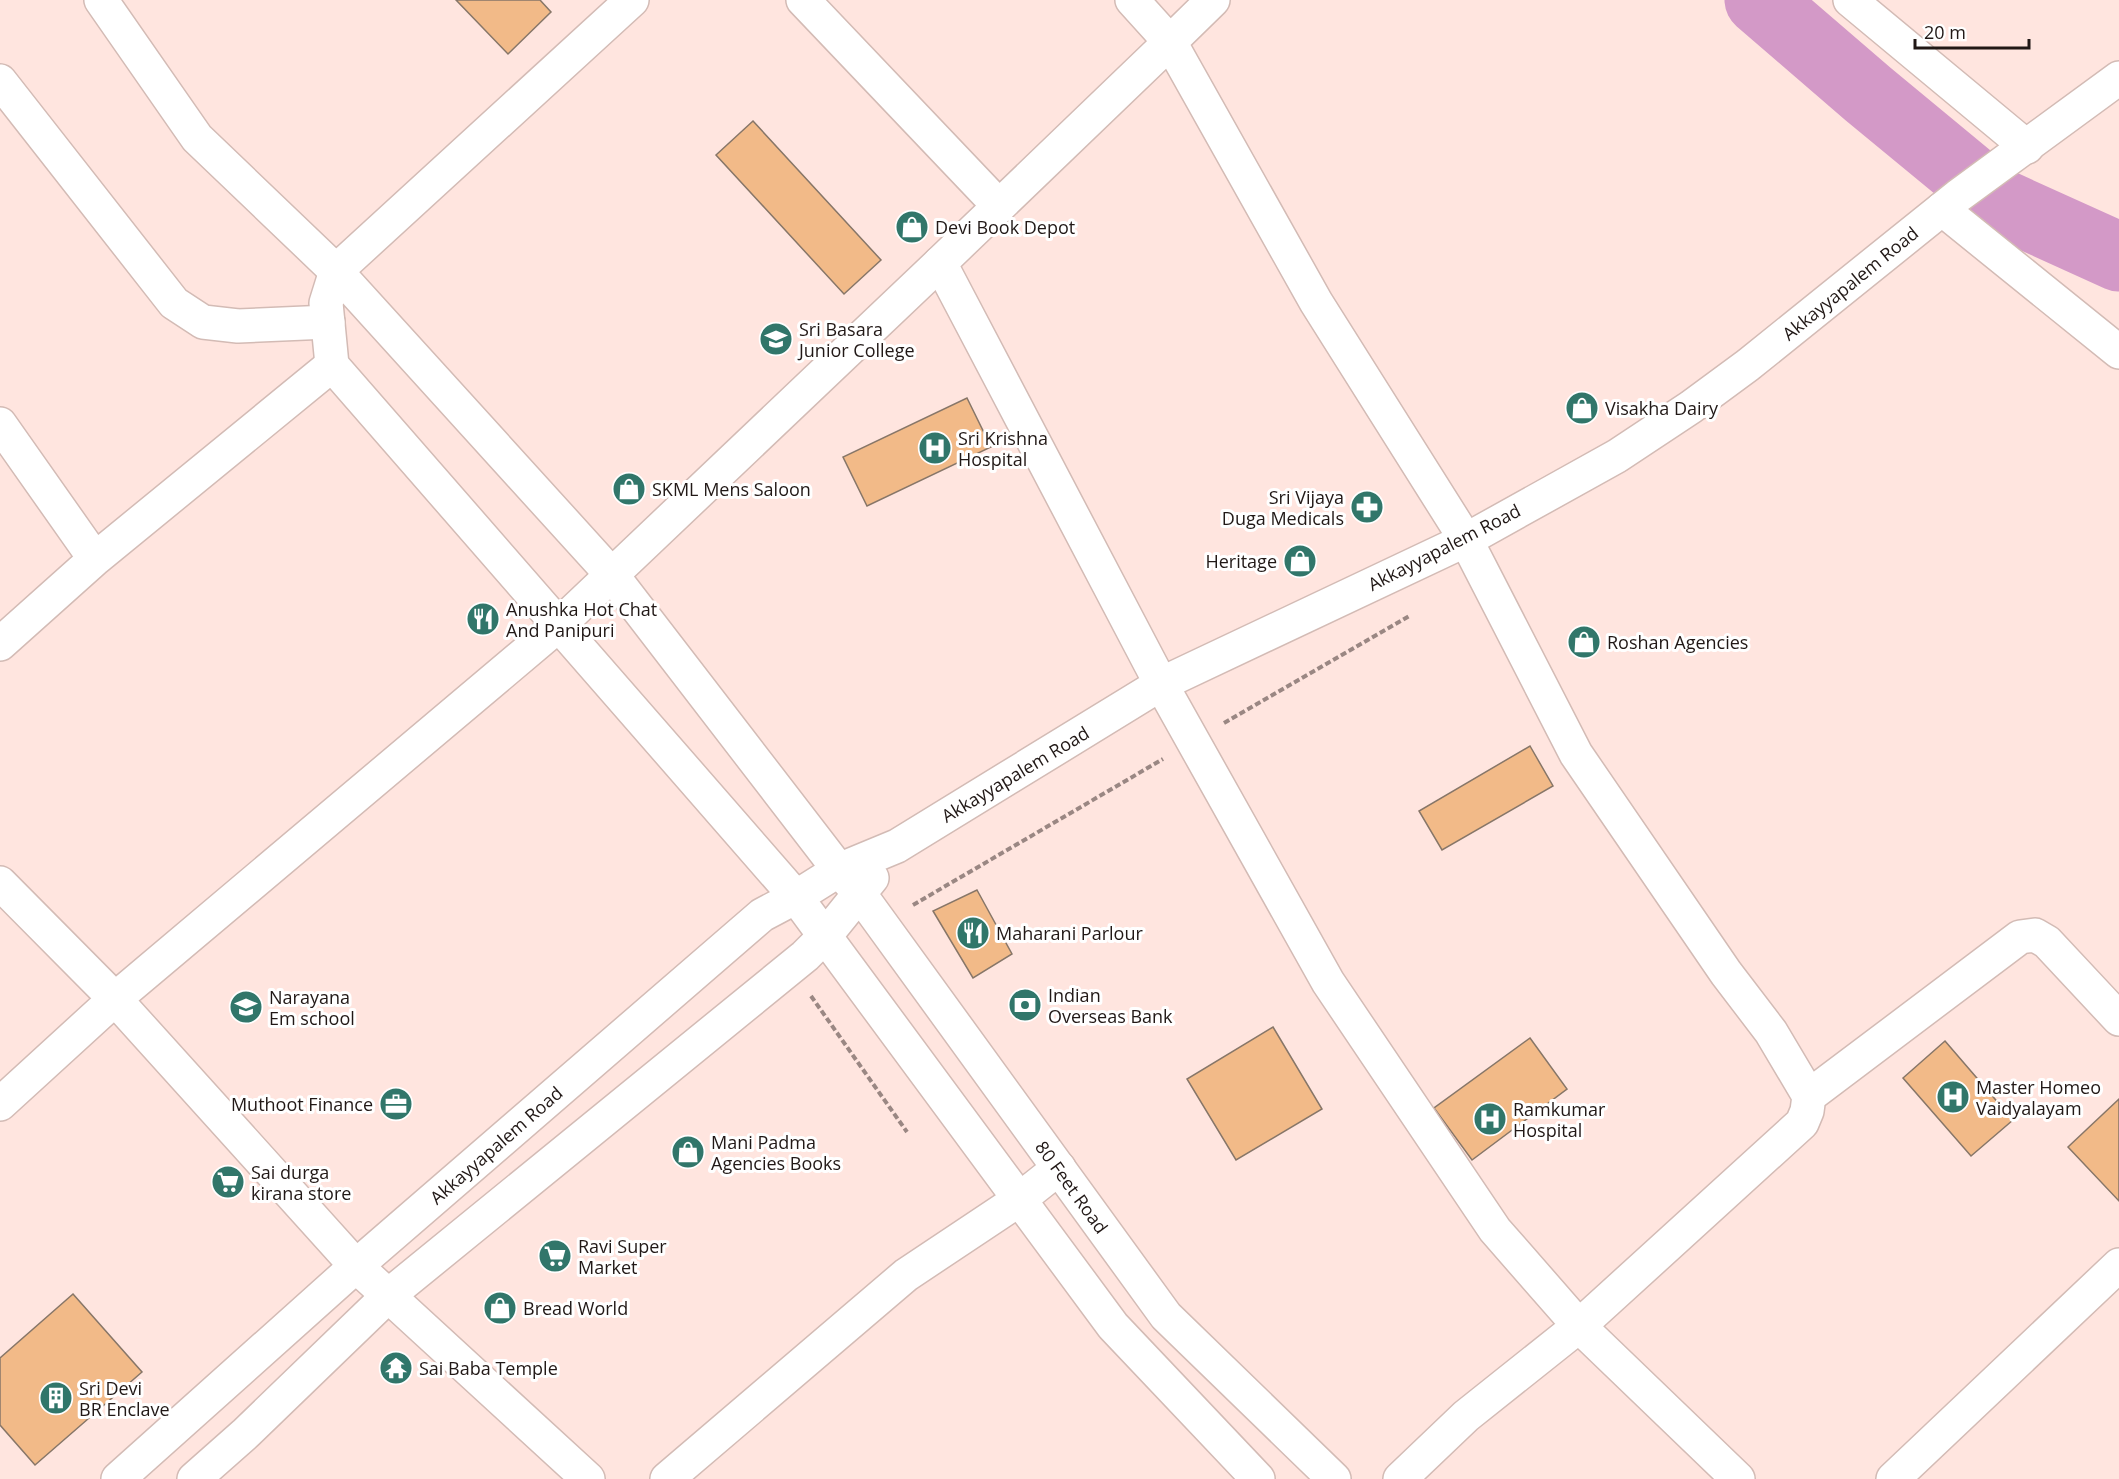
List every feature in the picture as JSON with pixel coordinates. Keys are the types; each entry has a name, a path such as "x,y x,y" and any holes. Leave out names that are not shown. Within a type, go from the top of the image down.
{"street":[{"name":"80 Feet Road","path":"101,0 197,138 336,271 612,575 884,927 1166,1316 1334,1479"},
{"path":"632,0 336,271 326,303 332,365 796,897 1113,1326 1258,1479"},
{"path":"803,0 999,206"},
{"path":"1132,0 1170,42 1316,302 1466,540 1576,754 1726,973 1771,1032 1809,1096 1808,1111 1802,1123 1579,1326 1466,1416 1400,1479"},
{"path":"0,1104 115,999 560,624 1213,0"},
{"path":"1850,0 2021,152"},
{"name":"Akkayyapalem Road","path":"118,1479 356,1266 762,915 796,897 849,882 897,846 1161,684 1466,540 1617,456 1691,407 1748,365 1950,203 2119,78"},
{"path":"0,81 174,303 203,322 238,326 328,322"},
{"path":"1950,203 2119,352"},
{"path":"940,263 1161,684 1340,1001 1495,1230 1579,1326 1738,1479"},
{"path":"0,644 95,559 332,365"},
{"path":"0,424 95,559"},
{"name":"Akkayyapalem Road","path":"194,1479 246,1433 389,1295 805,956 835,947 849,882"},
{"path":"0,883 115,999 356,1266 588,1479"},
{"path":"1809,1096 2020,937 2035,935 2047,942 2119,1019"},
{"path":"668,1479 906,1275 1020,1199 1059,1168"},
{"path":"1893,1479 2119,1265"}],"path":[{"path":"884,927 903,910 1411,615"},
{"path":"835,947 806,989 907,1132"}],"building":[{"path":"456,0 540,0 551,12 508,54"},
{"path":"753,121 881,260 844,294 716,155"},
{"path":"967,398 991,447 867,506 843,457"},
{"path":"1530,746 1553,786 1442,850 1419,811"},
{"name":"Maharani Parlour","path":"977,890 1012,954 973,978 933,911"},
{"path":"1273,1027 1322,1109 1236,1160 1187,1079"},
{"path":"1530,1038 1567,1089 1472,1160 1434,1108"},
{"path":"1945,1041 2013,1120 1971,1156 1903,1078"},
{"path":"2119,1099 2119,1201 2068,1147"},
{"name":"Sri Devi BR Enclave","path":"73,1294 142,1372 35,1465 0,1425 0,1358"}],"waterway":[{"path":"1759,0 2000,203 2119,257"}],"place":[{"name":"Devi Book Depot","path":"912,227"},
{"name":"Sri Basara Junior College","path":"776,339"},
{"name":"Visakha Dairy","path":"1582,408"},
{"name":"Sri Krishna Hospital","path":"935,448"},
{"name":"SKML Mens Saloon","path":"629,489"},
{"name":"Sri Vijaya Duga Medicals","path":"1367,507"},
{"name":"Heritage","path":"1300,561"},
{"name":"Anushka Hot Chat And Panipuri","path":"483,619"},
{"name":"Roshan Agencies","path":"1584,642"},
{"name":"Maharani Parlour","path":"973,933"},
{"name":"Indian Overseas Bank","path":"1025,1005"},
{"name":"Narayana Em school","path":"246,1007"},
{"name":"Master Homeo Vaidyalayam","path":"1953,1097"},
{"name":"Muthoot Finance","path":"396,1104"},
{"name":"Ramkumar Hospital","path":"1490,1119"},
{"name":"Mani Padma Agencies Books","path":"688,1152"},
{"name":"Sai durga kirana store","path":"228,1182"},
{"name":"Ravi Super Market","path":"555,1256"},
{"name":"Bread World","path":"500,1308"},
{"name":"Sai Baba Temple","path":"396,1368"},
{"name":"Sri Devi BR Enclave","path":"56,1398"}]}
